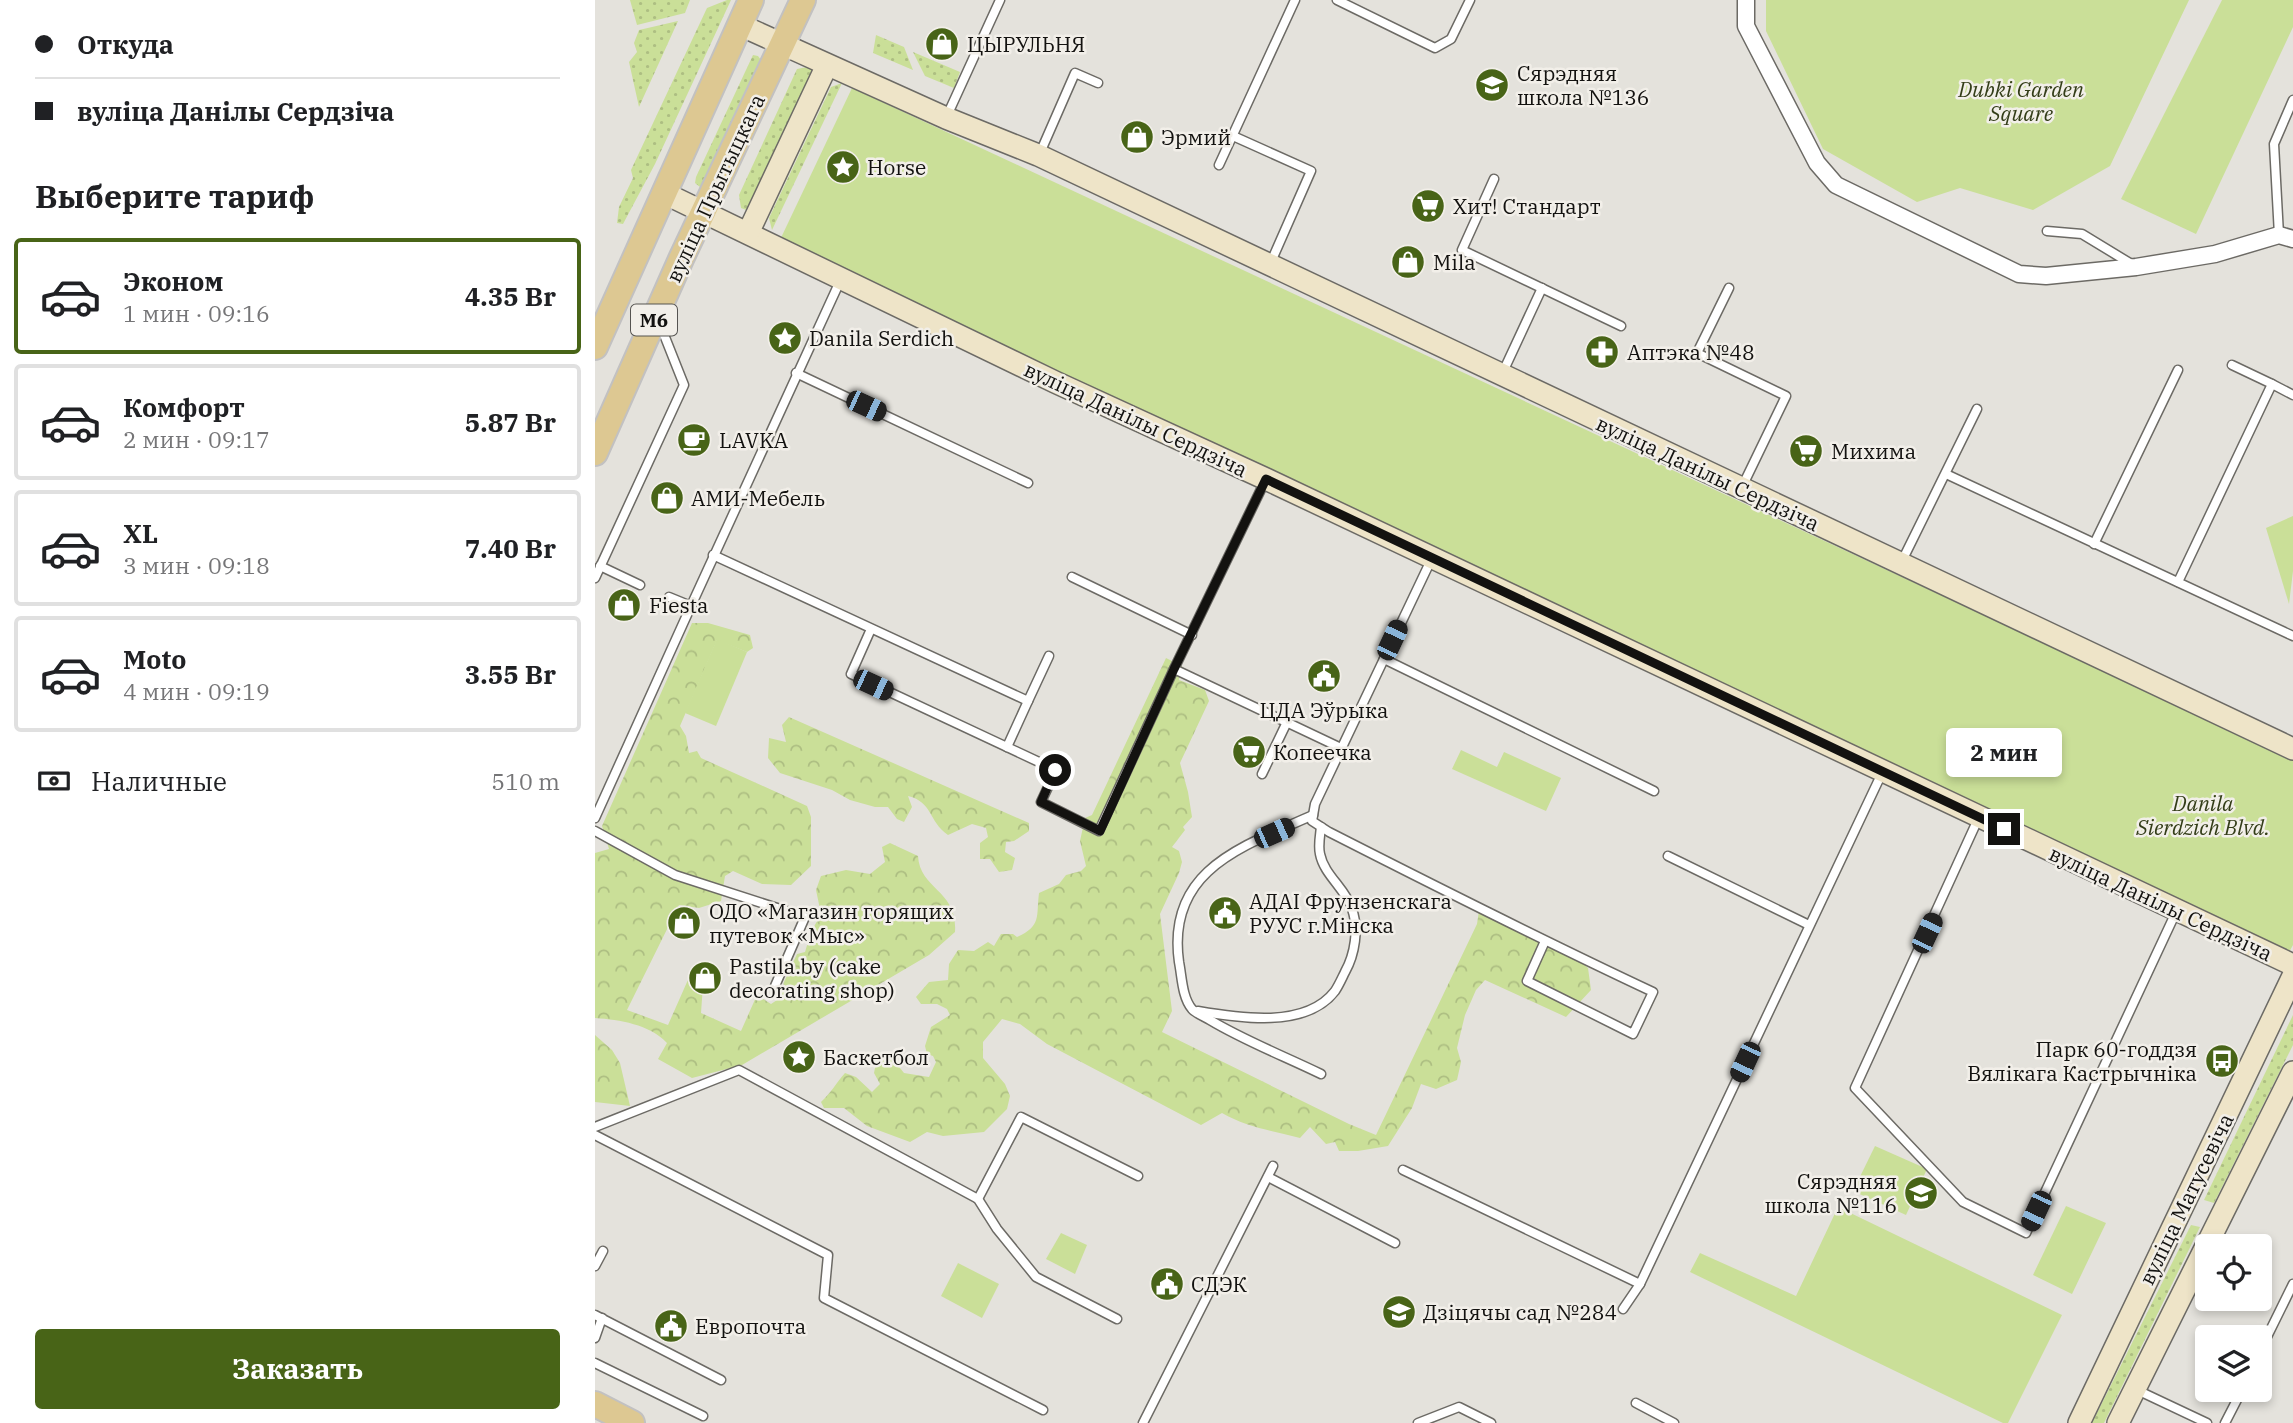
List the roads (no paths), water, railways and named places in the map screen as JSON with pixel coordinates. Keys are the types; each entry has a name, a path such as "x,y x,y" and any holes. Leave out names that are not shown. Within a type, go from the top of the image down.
{"main road":[{"name":"вуліца Прытыцкага","path":"595,347 751,0"},
{"name":"вуліца Прытыцкага","path":"595,453 803,0"},
{"path":"595,1404 632,1423"}],"street":[{"path":"1746,0 1746,26 1817,163 1836,185 2019,274 2046,276 2136,267 2215,254 2286,237"},
{"name":"вуліца Данілы Сердзіча","path":"740,25 946,118 1038,155 2290,745"},
{"path":"748,233 827,65"},
{"name":"вуліца Данілы Сердзіча","path":"664,193 1055,382 1266,479 2293,965"},
{"name":"вуліца Матусевіча","path":"2079,1423 2293,975"},
{"name":"вуліца Матусевіча","path":"2118,1423 2293,1073"},
{"path":"2184,1205 2219,1222"}],"lane":[{"path":"946,118 1000,0"},
{"path":"1219,165 1295,0"},
{"path":"1337,0 1435,48 1451,39 1470,0"},
{"path":"1038,155 1075,73 1098,83"},
{"path":"2286,237 2274,144 2293,100"},
{"path":"1233,136 1311,171 1270,265"},
{"path":"1494,179 1462,250 1621,326"},
{"path":"2047,231 2082,234 2136,267"},
{"path":"595,818 841,279"},
{"path":"1501,375 1542,288"},
{"path":"1729,288 1697,353 1786,397 1741,488"},
{"path":"595,578 684,385 656,316"},
{"path":"2232,365 2293,395"},
{"path":"2094,544 2178,370"},
{"path":"796,373 1028,483"},
{"path":"2178,582 2272,384"},
{"path":"1901,564 1977,409"},
{"path":"1945,474 2293,636"},
{"path":"871,629 851,674 1055,770 1041,802 1100,831 1174,669 1266,479"},
{"path":"713,555 1028,701"},
{"path":"1432,558 1315,804 1312,821 1545,941 1653,992 1633,1034 1527,981 1545,941"},
{"path":"600,566 640,584"},
{"path":"1072,577 1192,635"},
{"path":"669,597 691,607"},
{"path":"1007,747 1049,656"},
{"path":"1384,659 1654,791"},
{"path":"1174,669 1341,748"},
{"path":"1262,774 1287,722"},
{"path":"1623,1309 1640,1284 1883,770"},
{"path":"1313,815 1223,858 1199,878 1185,905 1178,929 1178,955 1183,988 1192,1009 1224,1029 1321,1074"},
{"path":"1979,817 1855,1088 1963,1202 2026,1233 2177,910"},
{"path":"1192,1009 1253,1019 1288,1016 1319,1005 1334,991 1350,963 1356,932 1352,908 1319,853 1321,827"},
{"path":"595,831 675,875 805,918 775,986"},
{"path":"1668,856 1809,925"},
{"path":"595,1127 739,1070 978,1199 997,1229 1036,1278 1117,1319"},
{"path":"978,1199 1021,1117 1138,1176"},
{"path":"595,1135 828,1255 824,1298 1043,1410"},
{"path":"1143,1423 1273,1166"},
{"path":"1403,1170 1640,1284"},
{"path":"1268,1177 1395,1242"},
{"path":"595,1266 603,1251"},
{"path":"2272,1327 2293,1284"},
{"path":"595,1338 599,1317 721,1380"},
{"path":"595,1363 703,1416"},
{"path":"2135,1389 2207,1423"},
{"path":"2225,1423 2236,1402"},
{"path":"1636,1403 1674,1423"},
{"path":"1418,1423 1458,1407 1491,1423"}],"place":[{"name":"ЦЫРУЛЬНЯ","path":"942,44"},
{"name":"Сярэдняя школа №136","path":"1492,85"},
{"name":"Эрмий","path":"1137,137"},
{"name":"Horse","path":"843,167"},
{"name":"Хит! Стандарт","path":"1428,206"},
{"name":"Mila","path":"1408,262"},
{"name":"Danila Serdich","path":"785,338"},
{"name":"Аптэка №48","path":"1602,352"},
{"name":"LAVKA","path":"694,440"},
{"name":"Михима","path":"1806,451"},
{"name":"АМИ-Мебель","path":"667,498"},
{"name":"Fiesta","path":"624,605"},
{"name":"ЦДА Эўрыка","path":"1324,676"},
{"name":"Копеечка","path":"1249,752"},
{"name":"АДАІ Фрунзенскага РУУС г.Мінска","path":"1225,913"},
{"name":"ОДО «Магазин горящих путевок «Мыс»","path":"684,923"},
{"name":"Pastila.by (cake decorating shop)","path":"705,978"},
{"name":"Баскетбол","path":"799,1057"},
{"name":"Парк 60-годдзя Вялікага Кастрычніка","path":"2222,1061"},
{"name":"Сярэдняя школа №116","path":"1921,1193"},
{"name":"СДЭК","path":"1167,1284"},
{"name":"Дзіцячы сад №284","path":"1399,1312"},
{"name":"Европочта","path":"671,1326"}],"park label":[{"name":"Dubki Garden Square","path":"2021,101"},
{"name":"Danila Sierdzich Blvd.","path":"2203,815"}]}
